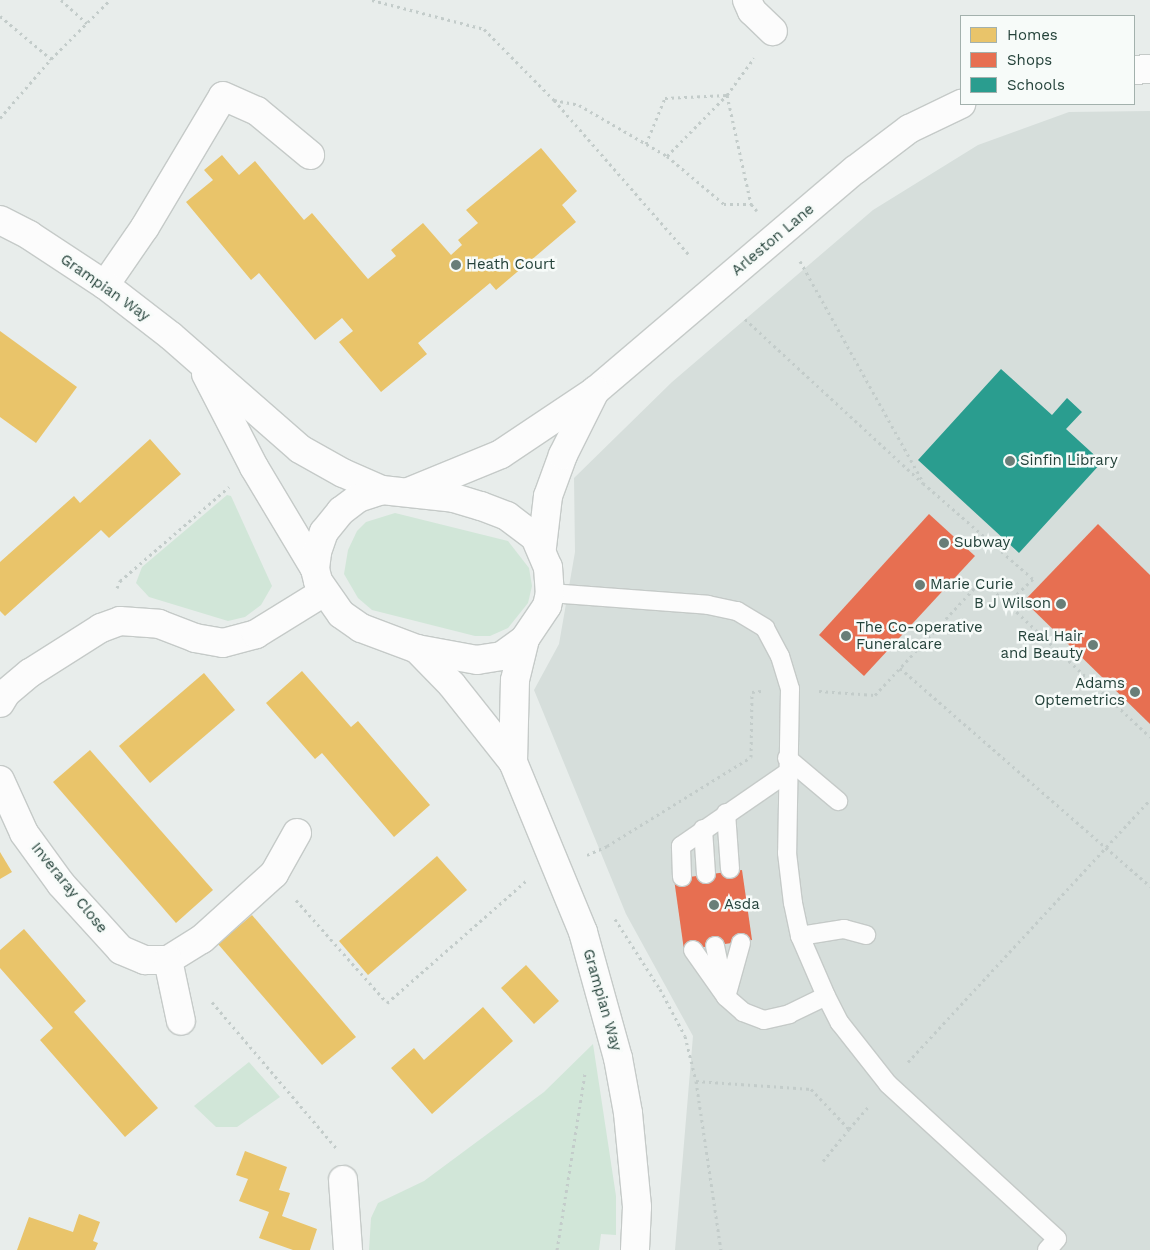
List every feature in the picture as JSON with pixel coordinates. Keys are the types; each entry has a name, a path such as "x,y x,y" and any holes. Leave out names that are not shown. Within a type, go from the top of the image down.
{"street":[{"path":"747,0 752,11 773,31"},
{"path":"1135,70 1150,69"},
{"path":"105,285 145,227 223,96 257,111 310,155"},
{"name":"Arleston Lane","path":"411,491 501,454 595,391 855,170 909,129 960,105"},
{"name":"Grampian Way","path":"0,220 28,235 105,285 171,336 202,366 255,408 300,449 343,473 382,490"},
{"name":"Grampian Way","path":"202,366 254,467 319,580 341,614 361,628 417,649 477,660 502,656 525,639"},
{"name":"Arleston Lane","path":"542,547 548,496 563,455 595,391"},
{"path":"2,695 30,673 101,628 120,621 159,624 195,638 223,642 256,634 319,580 324,532 341,511 358,498 382,490 411,491 454,498 507,516 525,527 542,547 548,567 550,593 546,606 525,639"},
{"name":"Grampian Way","path":"512,762 515,680 525,639"},
{"name":"Grampian Way","path":"417,649 452,685 512,762 583,932 618,1058 628,1113 637,1207 636,1250"},
{"name":"Inveraray Close","path":"0,780 24,833 90,919 122,950 145,960 169,967"},
{"path":"181,1021 169,967 274,874 297,833"},
{"path":"344,1180 348,1250"}],"lane":[{"path":"550,593 708,604 737,611 765,628 780,656 790,689 787,765 787,853 800,936 826,996 840,1023 888,1084 1057,1239 1047,1250"},
{"path":"787,765 838,801"},
{"path":"682,877 681,846 787,765"},
{"path":"726,813 730,869"},
{"path":"703,829 706,874"},
{"path":"800,936 844,929 866,935"},
{"path":"726,997 741,942"},
{"path":"715,946 726,997"},
{"path":"693,950 726,997 743,1012 764,1020 789,1014 826,996"}],"path":[{"path":"61,0 88,24"},
{"path":"0,118 51,59 110,0"},
{"path":"372,0 484,29 554,100 689,255"},
{"path":"0,16 51,59"},
{"path":"667,156 728,95 773,31"},
{"path":"646,144 665,98 728,95"},
{"path":"728,95 751,204"},
{"path":"745,318 923,483 1033,579 1007,603"},
{"path":"101,628 120,581 254,467"},
{"path":"790,689 875,695 982,580 1150,737"},
{"path":"900,668 1150,886"},
{"path":"823,1161 888,1084 1150,800"},
{"path":"524,882 528,891"},
{"path":"583,932 616,919 660,989 685,1036 696,1081 721,1250"},
{"path":"169,967 201,990 337,1145 344,1180"},
{"path":"557,1250 585,1071"},
{"path":"696,1081 810,1090 849,1129"}],"shaded area":[{"path":"1150,111 1150,1250 675,1250 693,1036 626,914 534,690 559,644 575,552 574,478 672,382 873,210 978,145 1069,112"}],"green space":[{"path":"227,495 231,496 272,586 261,605 245,617 228,621 149,597 136,583 142,567"},
{"path":"395,513 508,541 529,568 532,586 528,603 508,628 490,636 475,636 372,610 358,598 344,574 348,550 357,531 366,522"},
{"path":"593,1044 616,1196 616,1235 601,1234 599,1250 369,1250 371,1218 378,1203 424,1181 544,1092"},
{"path":"249,1062 280,1097 237,1127 216,1127 194,1106"}],"building: Homes":[{"name":"Heath Court","path":"541,148 577,191 562,205 576,222 496,290 490,283 418,343 427,354 381,392 339,342 353,331 342,318 315,340 259,273 251,280 186,202 213,180 204,170 222,155 239,175 255,161 304,220 312,213 368,279 396,256 391,250 423,223 451,255 462,245 458,240 478,223 466,210"},
{"path":"0,331 77,387 36,443 0,417"},
{"path":"150,439 181,474 109,538 101,530 5,616 0,611 0,562 74,496 80,503"},
{"path":"302,671 351,727 358,721 430,805 394,837 322,753 315,759 266,703"},
{"path":"204,673 235,710 150,783 119,746"},
{"path":"90,750 213,890 176,923 53,782"},
{"path":"0,852 12,872 0,879"},
{"path":"437,856 467,890 368,975 339,941"},
{"path":"252,915 356,1037 322,1065 218,944"},
{"path":"24,929 86,1001 74,1012 158,1108 125,1137 40,1040 53,1028 0,968 0,950"},
{"path":"526,965 559,1001 534,1024 501,988"},
{"path":"483,1007 513,1041 432,1114 391,1068 414,1048 424,1060"},
{"path":"245,1151 287,1167 279,1190 290,1193 282,1216 317,1229 310,1250 293,1250 259,1238 269,1212 239,1201 248,1179 236,1175"},
{"path":"79,1214 100,1222 93,1241 98,1243 95,1250 17,1250 29,1217 73,1232"}],"building: Shops":[{"path":"929,514 975,556 864,676 819,635"},
{"path":"1098,524 1150,575 1150,724 1024,601"},
{"path":"742,870 752,940 684,950 674,879"}],"building: Schools":[{"name":"Sinfin Library","path":"1001,369 1052,415 1067,398 1082,412 1066,429 1102,462 1019,553 918,460"}],"place":[{"name":"Heath Court","path":"456,265"},
{"name":"Sinfin Library","path":"1010,461"},
{"name":"Subway","path":"944,543"},
{"name":"Marie Curie","path":"920,585"},
{"name":"B J Wilson","path":"1061,604"},
{"name":"The Co-operative Funeralcare","path":"846,636"},
{"name":"Real Hair and Beauty","path":"1093,645"},
{"name":"Adams Optemetrics","path":"1135,692"},
{"name":"Asda","path":"714,905"}]}
